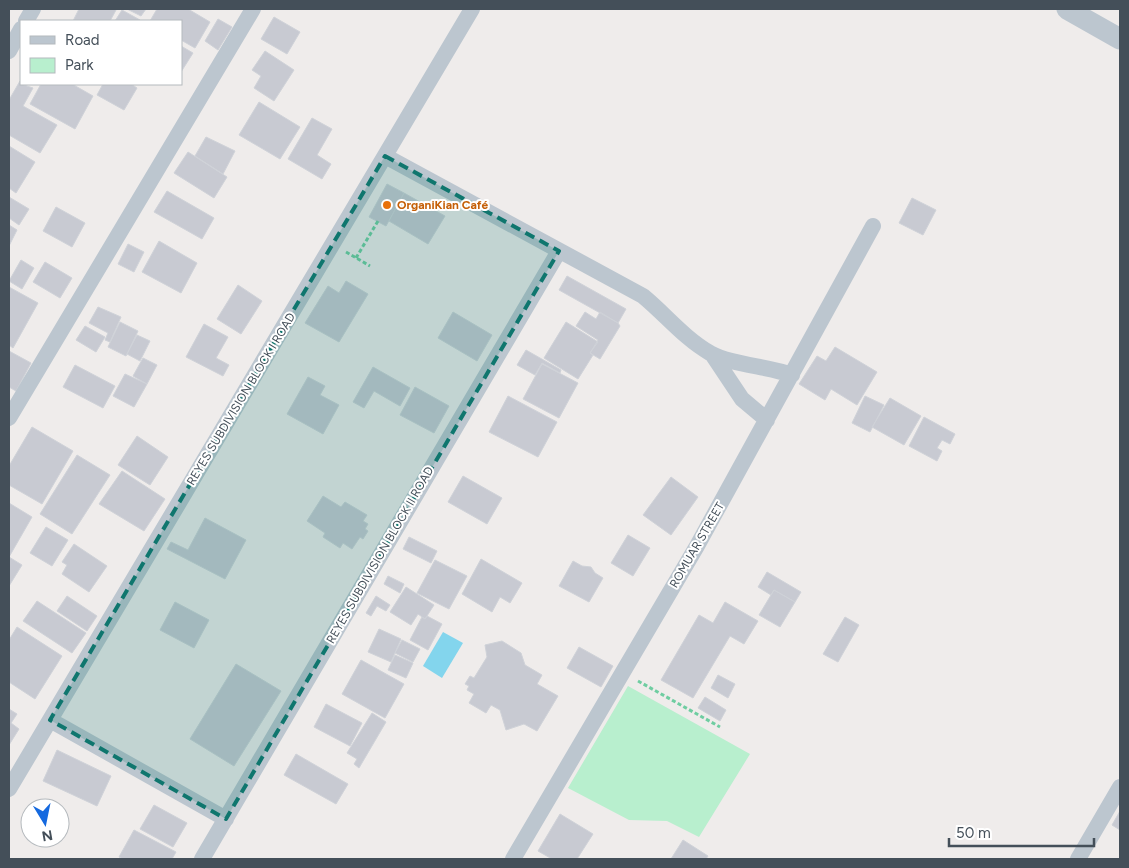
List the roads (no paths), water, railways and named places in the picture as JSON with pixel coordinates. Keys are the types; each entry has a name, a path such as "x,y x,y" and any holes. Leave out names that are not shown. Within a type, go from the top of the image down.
{"street":[{"path":"27,20 33,9"},
{"path":"9,418 254,9"},
{"name":"REYES SUBDIVISION BLOCK I ROAD","path":"9,789 472,9"},
{"path":"1067,9 1120,39"},
{"path":"9,51 20,31"},
{"path":"385,156 643,296 664,313 682,334 712,354 792,375"},
{"name":"ROMUAR STREET","path":"513,859 697,546 873,226"},
{"name":"REYES SUBDIVISION BLOCK II ROAD","path":"202,859 559,251"},
{"path":"712,354 742,399 767,420"},
{"path":"50,720 226,819"},
{"path":"1078,859 1120,788"}],"water":[{"path":"443,632 463,643 442,678 423,666"}],"place":[{"name":"OrganiKian Café","path":"387,205"}]}
